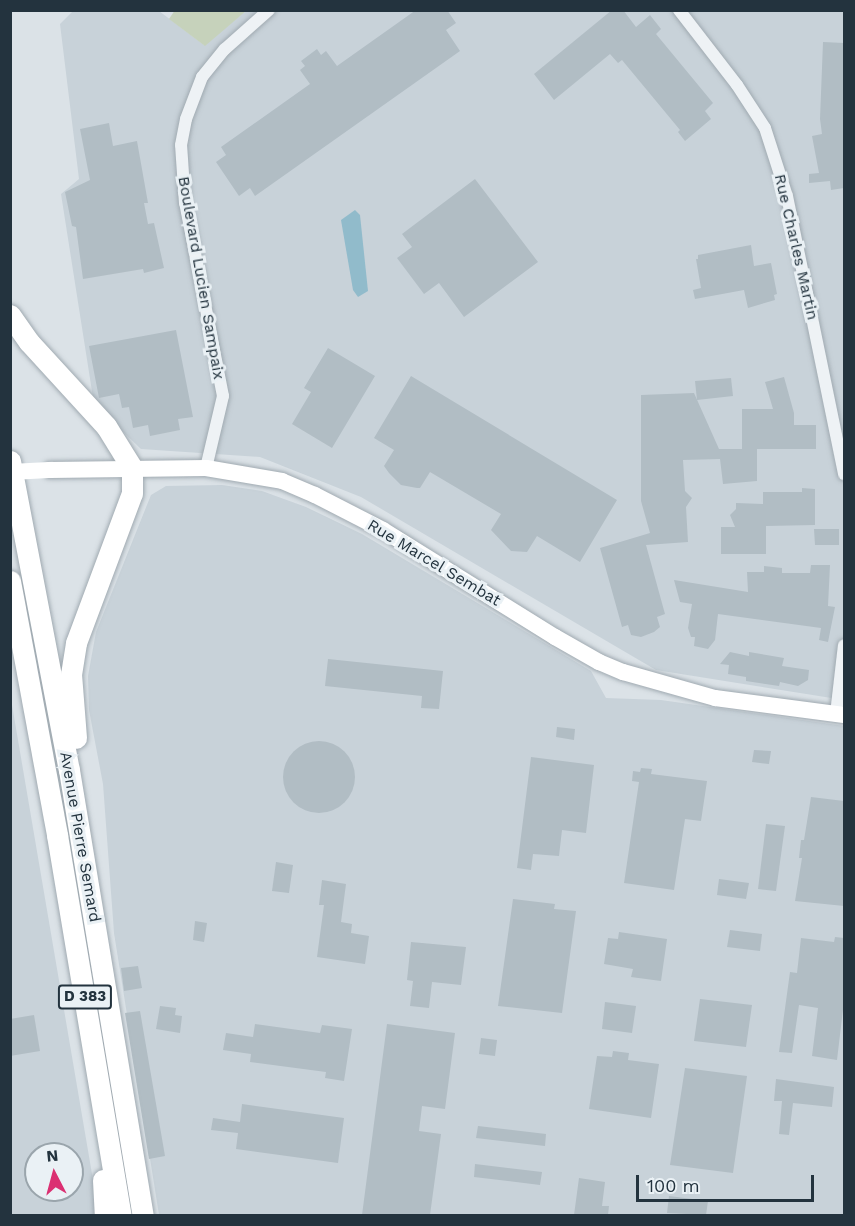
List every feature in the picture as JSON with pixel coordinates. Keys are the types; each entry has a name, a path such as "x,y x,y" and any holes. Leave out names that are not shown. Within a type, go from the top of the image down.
{"highway":[{"path":"10,315 29,342 106,426 132,468 132,494 76,643 71,674 72,714 77,745 69,770"},
{"name":"Avenue Pierre Semard","path":"10,461 69,770 143,1215"},
{"name":"Avenue Pierre Semard","path":"10,581 36,717 121,1215"},
{"path":"10,652 21,702 36,717"},
{"path":"105,1215 102,1182 111,1159"}],"main road":[{"name":"Rue Marcel Sembat","path":"10,472 206,468 243,472 282,481 315,495 383,530 581,652 623,672 715,698 840,714"}],"street":[{"name":"Boulevard Lucien Sampaix","path":"206,468 223,396 185,203 181,145 186,119 202,77 225,49 269,10"},
{"name":"Rue Charles Martin","path":"679,10 737,85 765,128 787,196 844,474"},
{"path":"840,714 844,645"}],"shaded area":[{"path":"73,11 159,11 204,45 246,11 844,11 844,700 656,670 361,497 260,457 141,449 94,404 61,194 79,179 60,24"},
{"path":"222,485 262,491 306,507 362,534 591,671 606,698 661,700 844,726 844,1215 159,1215 114,933 103,784 89,710 88,676 96,632 151,495 166,486"},
{"path":"11,699 99,1215 11,1215"}],"green space":[{"path":"175,10 246,11 205,46 169,19"}],"water":[{"path":"355,210 360,215 368,291 358,297 353,290 341,220"}],"building":[{"path":"416,10 447,10 456,23 446,30 460,51 255,196 250,188 239,196 216,162 226,155 221,147 310,84 300,70 305,66 301,61 317,49 321,55 326,51 337,66"},
{"path":"612,10 623,10 636,27 650,15 661,29 656,34 713,103 705,111 711,119 685,141 678,132 680,130 622,60 618,63 610,54 554,100 534,74"},
{"path":"823,42 844,43 844,188 831,190 830,181 809,183 809,174 819,173 812,136 822,134 820,119"},
{"path":"109,123 113,146 137,141 148,203 144,203 148,224 154,223 164,268 144,273 143,269 83,279 76,227 72,226 65,192 90,180 80,129"},
{"path":"475,179 538,262 464,317 439,283 424,294 397,258 412,247 402,234"},
{"path":"751,245 754,266 771,263 777,294 774,295 775,300 748,308 744,290 695,299 693,290 701,288 696,259 698,255"},
{"path":"176,330 193,417 178,419 180,430 150,436 148,425 133,428 129,407 122,408 119,394 99,398 89,346"},
{"path":"328,348 375,376 332,448 292,424 311,392 304,388"},
{"path":"411,376 617,500 580,562 537,536 527,552 511,551 491,530 501,514 430,472 420,488 401,485 389,473 384,466 394,450 374,438"},
{"path":"784,377 794,413 794,425 816,425 816,449 757,449 757,481 723,484 720,459 683,460 685,491 692,498 686,507 688,542 646,545 665,614 657,617 660,627 654,632 641,637 631,635 628,625 622,627 600,548 650,533 641,501 641,395 694,393 719,449 742,449 742,409 773,409 765,382"},
{"path":"731,378 733,396 697,400 695,381"},
{"path":"802,488 815,489 815,525 766,526 766,554 721,554 721,527 735,527 730,515 736,509 736,503 763,504 763,492 802,492"},
{"path":"814,529 839,529 839,545 815,545"},
{"path":"811,565 830,565 828,606 835,607 828,642 819,640 821,628 718,614 715,640 708,649 694,646 695,637 691,637 688,628 692,604 680,602 674,580 748,592 747,572 764,572 764,566 782,568 782,573 810,573"},
{"path":"730,652 749,656 749,652 784,658 782,666 809,670 808,680 798,686 780,682 779,686 746,681 746,677 728,674 729,665 720,664"},
{"path":"328,659 443,671 439,709 421,708 422,696 325,686"},
{"path":"557,727 575,729 574,740 556,737"},
{"path":"319,741 339,747 349,757 355,777 349,797 339,807 319,813 299,807 289,797 283,777 289,757 299,747"},
{"path":"754,750 771,751 769,764 752,762"},
{"path":"531,757 594,765 586,833 562,830 559,856 533,854 531,870 517,868"},
{"path":"641,768 652,769 651,774 707,781 701,821 685,819 674,890 624,883 639,782 632,781 633,771 640,772"},
{"path":"811,797 844,801 844,906 795,901 802,858 799,858 801,840 804,840"},
{"path":"766,824 785,826 776,891 758,889"},
{"path":"276,862 293,865 289,893 272,891"},
{"path":"719,879 749,883 746,899 717,895"},
{"path":"322,880 346,884 341,922 352,924 351,933 369,936 365,964 317,957 324,905 319,905"},
{"path":"513,899 555,904 554,909 576,911 562,1013 498,1006"},
{"path":"195,921 207,923 204,942 193,940"},
{"path":"730,930 762,934 760,951 727,947"},
{"path":"619,932 667,939 661,981 631,977 633,969 604,964 608,938 618,939"},
{"path":"835,937 844,938 844,1001 837,1060 812,1056 818,1008 799,1005 792,1053 779,1052 790,972 797,973 801,938 834,942"},
{"path":"411,942 466,947 461,985 432,982 429,1008 410,1006 413,981 407,980"},
{"path":"138,966 142,988 124,991 121,968"},
{"path":"700,999 752,1005 746,1047 694,1041"},
{"path":"605,1002 636,1006 632,1033 602,1029"},
{"path":"160,1006 176,1008 175,1015 182,1016 180,1033 156,1029"},
{"path":"140,1011 165,1156 149,1159 125,1013"},
{"path":"34,1015 40,1051 10,1056 10,1019"},
{"path":"255,1024 320,1033 322,1025 352,1029 344,1081 325,1078 326,1072 250,1062 251,1054 223,1050 226,1033 253,1037"},
{"path":"387,1024 455,1033 445,1109 422,1106 419,1131 441,1134 430,1215 362,1215"},
{"path":"481,1038 497,1040 495,1056 479,1054"},
{"path":"613,1051 629,1053 628,1060 659,1064 651,1118 589,1109 597,1056 612,1057"},
{"path":"685,1068 747,1076 733,1173 670,1165"},
{"path":"776,1079 834,1087 832,1107 793,1103 789,1135 779,1134 782,1101 774,1101"},
{"path":"242,1104 344,1118 338,1163 236,1149 238,1133 211,1130 213,1118 240,1122"},
{"path":"478,1126 546,1134 545,1146 476,1138"},
{"path":"475,1164 542,1172 540,1185 474,1177"},
{"path":"579,1178 605,1182 602,1206 609,1206 608,1215 574,1215"},
{"path":"669,1196 708,1201 706,1215 667,1213"}]}
